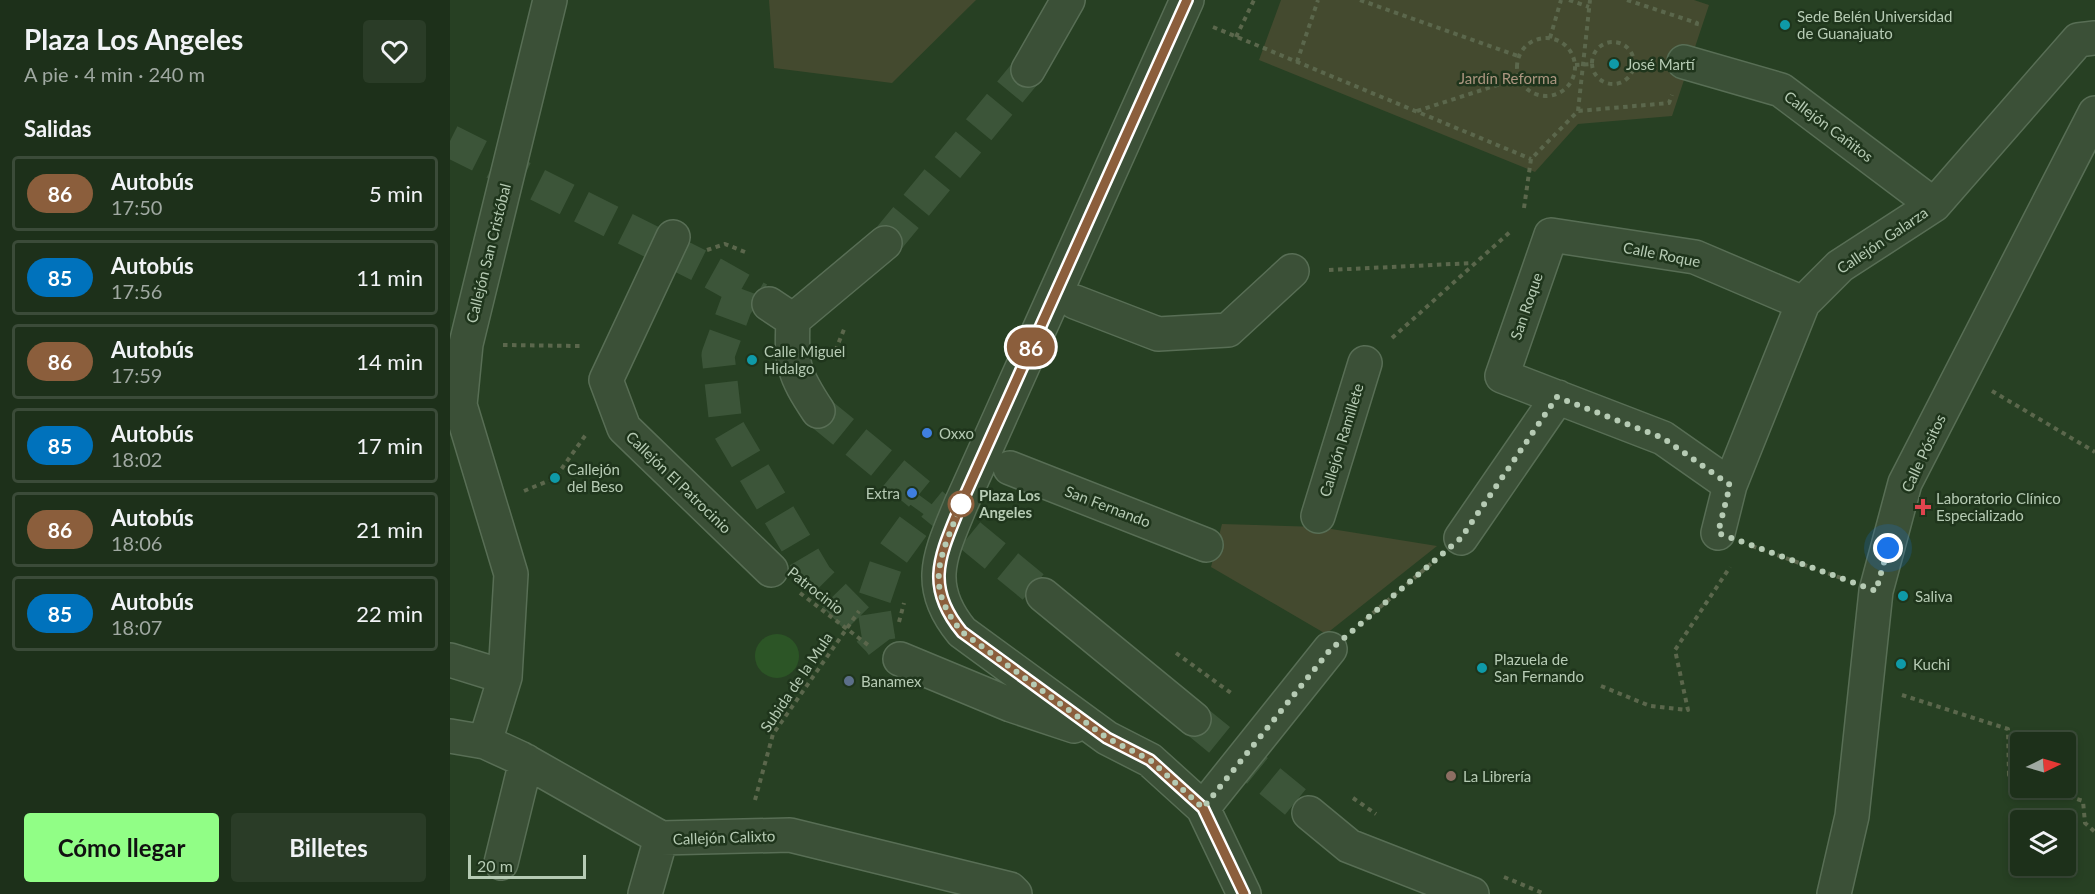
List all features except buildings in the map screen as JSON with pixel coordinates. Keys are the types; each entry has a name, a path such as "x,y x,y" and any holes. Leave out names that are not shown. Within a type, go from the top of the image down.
{"street":[{"name":"Callejón San Cristóbal","path":"485,742 505,677 511,574 460,405 466,344 550,0"},
{"path":"1028,70 1068,0"},
{"path":"1107,738 962,632 943,604 938,573 944,544 961,504 1187,0"},
{"name":"Callejón Galarza","path":"1731,538 1730,485 1803,303 1840,266 1934,205 2078,40 2095,38"},
{"name":"Callejón Cañitos","path":"1684,62 1781,90 1934,205"},
{"name":"Calle Pósitos","path":"1834,894 1852,816 1876,591 1905,483 2095,113"},
{"name":"Calle Roque","path":"1551,235 1695,257 1803,303"},
{"name":"San Roque","path":"1551,235 1502,376 1557,397"},
{"path":"606,380 673,237"},
{"path":"818,411 800,384 791,358 781,312 885,243"},
{"path":"1075,302 1158,334 1228,330 1292,272"},
{"name":"Callejón Ramillete","path":"1318,516 1365,363"},
{"name":"Callejón El Patrocinio","path":"606,380 624,428 771,570"},
{"path":"1461,538 1557,397 1663,438 1730,485"},
{"name":"San Fernando","path":"1010,468 1206,545"},
{"path":"1043,596 1194,719"},
{"path":"1203,808 1330,650"},
{"path":"900,659 1011,705 1107,738 1150,760 1203,808 1244,894"},
{"path":"450,660 505,677"},
{"name":"Callejón Calixto","path":"450,736 485,742 526,761 661,838 790,835 1010,890 1015,894"},
{"path":"501,863 526,761"},
{"path":"1309,813 1349,846 1472,894"},
{"path":"645,894 661,838"}],"path":[{"path":"1236,37 1254,0"},
{"path":"1297,62 1318,0"},
{"path":"1360,0 1518,56"},
{"path":"1550,38 1561,0"},
{"path":"1569,0 1589,7"},
{"path":"1524,211 1531,159 1578,111 1590,0"},
{"path":"1578,111 1669,103 1697,24 1627,0"},
{"path":"1209,26 1531,159"},
{"path":"1550,38 1564,44 1570,50 1575,65 1568,86 1548,96 1527,90 1519,78 1516,63 1518,56 1528,43 1550,38"},
{"path":"1613,42 1626,46 1634,63 1626,80 1614,85 1597,76 1592,64 1596,52 1613,42"},
{"path":"1575,65 1592,64"},
{"path":"1417,112 1519,78"},
{"path":"1365,363 1473,263 1514,229"},
{"path":"725,244 745,252"},
{"path":"1292,272 1473,263"},
{"path":"831,363 846,324"},
{"path":"466,344 597,346 606,380 596,420 555,478 490,506"},
{"path":"1962,374 2095,452"},
{"path":"1330,650 1461,538"},
{"path":"1601,686 1650,706 1688,710 1675,650 1731,538 1876,591"},
{"name":"Patrocinio","path":"771,570 846,629"},
{"name":"Subida de la Mula","path":"753,808 774,734 860,611"},
{"path":"1865,681 2008,729 2010,776"},
{"path":"2073,798 2082,801 2085,823 2095,832"}],"green space":[{"path":"769,0 976,0 892,83 774,68"},
{"name":"Jardín Reforma","path":"1281,0 1694,0 1709,5 1672,116 1578,124 1535,172 1259,60"},
{"path":"1222,524 1319,527 1437,546 1326,634 1211,567"}],"shaded area":[{"path":"777,634 793,640 799,656 793,672 777,678 761,672 755,656 761,640"}],"tunnel":[{"path":"885,243 1028,70"},
{"path":"450,141 702,267 759,299"},
{"path":"742,289 718,355 726,425 816,577 879,641"},
{"path":"818,411 1043,595"},
{"path":"882,645 879,641 873,603 887,562 930,503"},
{"path":"1194,719 1309,813"}],"bus line":[{"name":"86","path":"1187,0 944,544 940,558 938,588 950,617 962,632 1107,738 1150,760 1203,808 1244,894"}],"place":[{"name":"Sede Belén Universidad de Guanajuato","path":"1785,25"},
{"name":"José Martí","path":"1614,64"},
{"name":"Calle Miguel Hidalgo","path":"752,360"},
{"name":"Oxxo","path":"927,433"},
{"name":"Callejón del Beso","path":"555,478"},
{"name":"Extra","path":"912,493"},
{"name":"Plaza Los Angeles","path":"961,504"},
{"name":"Laboratorio Clínico Especializado","path":"1923,507"},
{"name":"Saliva","path":"1903,596"},
{"name":"Kuchi","path":"1901,664"},
{"name":"Plazuela de San Fernando","path":"1482,668"},
{"name":"Banamex","path":"849,681"},
{"name":"La Librería","path":"1451,776"}],"route":[{"path":"961,504 944,544 938,573 938,588 950,617 962,632 1107,738 1150,760 1203,808 1330,650 1461,538 1557,397 1663,438 1730,485 1718,533 1876,591 1888,548"}]}
